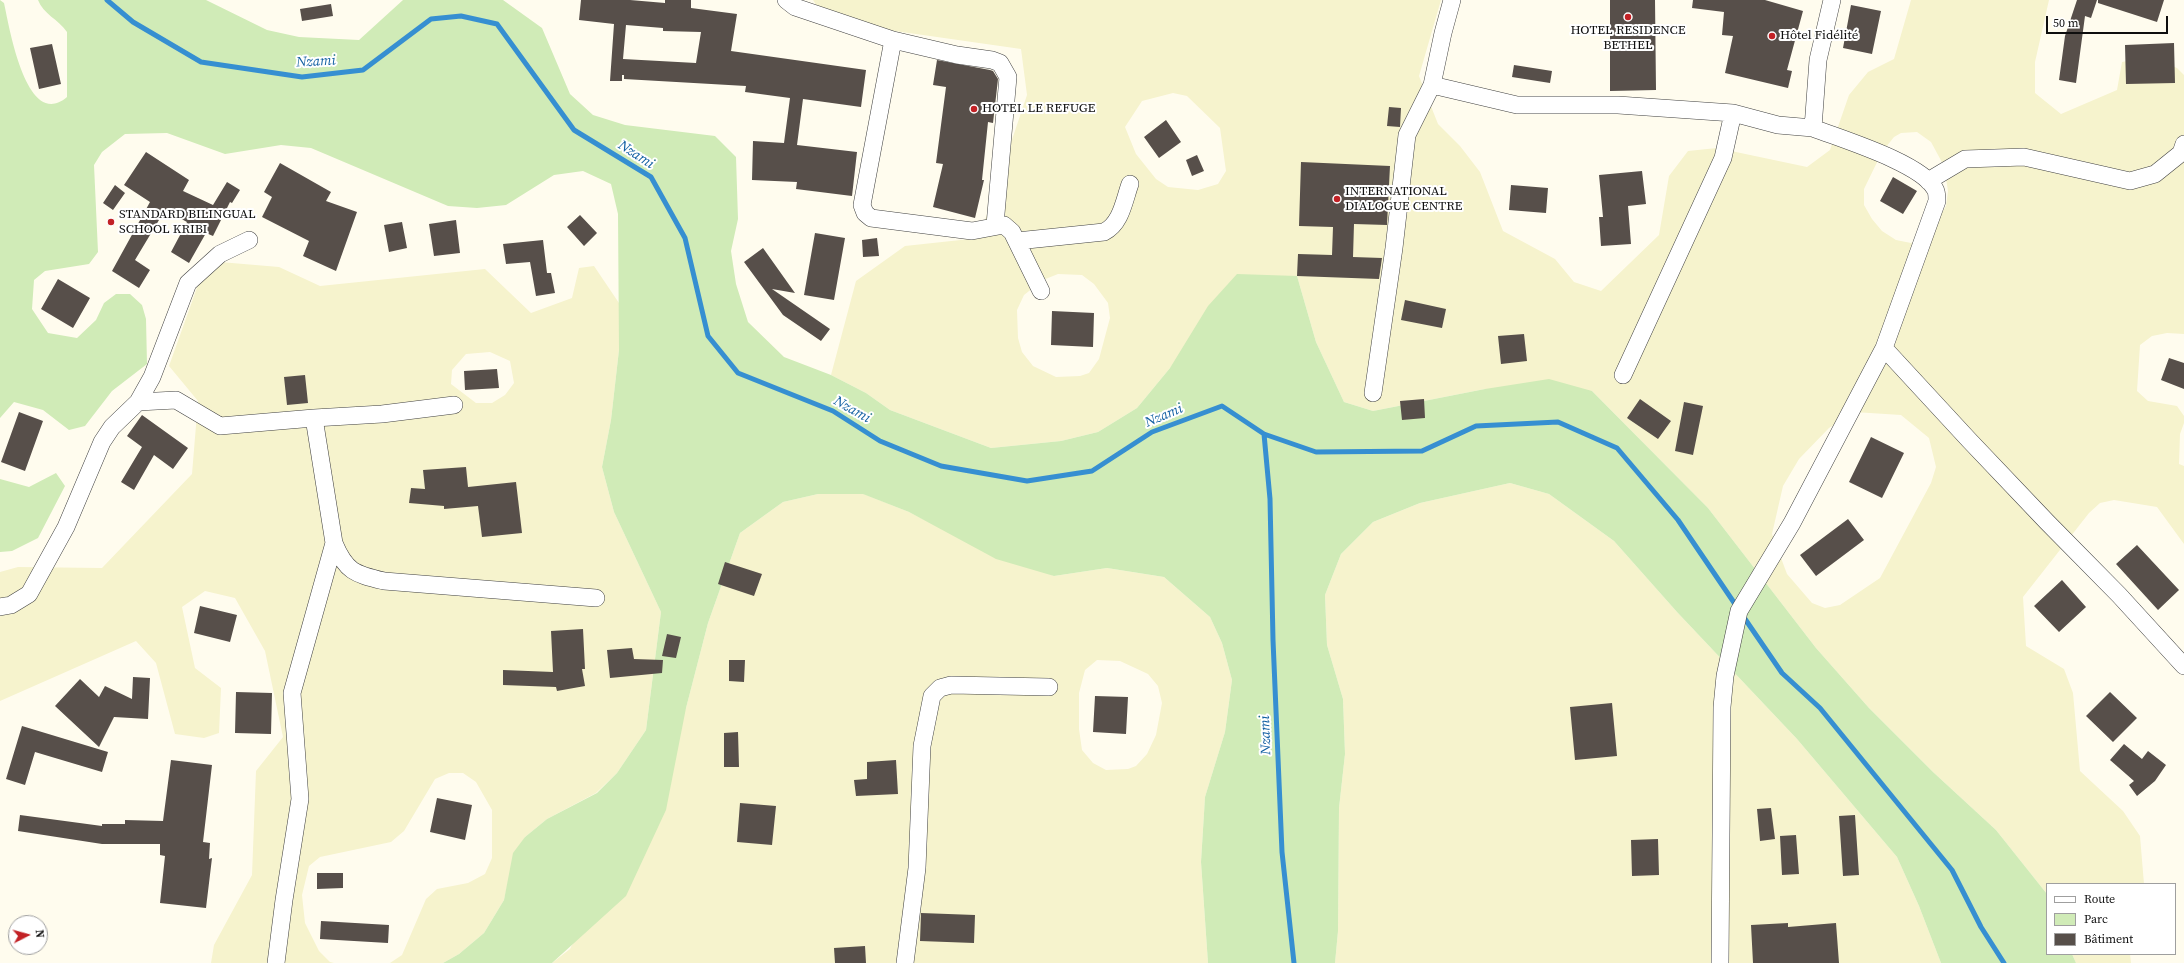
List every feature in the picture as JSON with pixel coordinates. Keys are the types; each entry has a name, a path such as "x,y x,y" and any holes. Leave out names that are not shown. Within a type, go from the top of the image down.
{"street":[{"path":"786,0 795,7 893,40 957,55 992,60 1000,63 1005,68 1008,76 995,225"},
{"path":"1373,392 1394,248 1407,135 1432,85 1443,33 1452,0"},
{"path":"1813,128 1818,60 1832,0"},
{"path":"893,40 862,205 865,213 871,218 972,231 995,225 1004,225 1009,227 1040,291"},
{"path":"1432,85 1517,105 1618,104 1733,113 1778,125 1813,128 1893,158 1928,181 1935,190 1937,201 1884,348 1792,523 1739,611 1725,676 1722,707 1720,963"},
{"path":"1623,375 1723,158 1733,113"},
{"path":"1928,181 1965,159 2024,156 2130,181 2154,174 2183,150"},
{"path":"1017,241 1104,232 1112,229 1117,222 1130,184"},
{"path":"0,607 11,605 29,594 66,527 102,442 112,427 138,402 152,377 188,283 220,254 249,240"},
{"path":"1884,348 2047,522 2119,595 2184,666"},
{"path":"138,402 176,400 220,426 382,414 454,405"},
{"path":"314,418 334,543 340,558 349,569 366,577 384,580 596,598"},
{"path":"276,963 284,900 300,799 292,693 334,543"},
{"path":"905,963 917,868 922,746 932,696 940,688 951,685 1049,687"}],"shaded area":[{"path":"813,0 1441,0 1419,76 1438,124 1460,146 1480,172 1503,231 1555,259 1574,282 1601,291 1659,235 1669,176 1688,151 1717,148 1807,167 1830,150 1849,95 1868,72 1894,59 1911,0 2049,0 2035,62 2035,93 2061,114 2117,90 2122,62 2151,56 2177,68 2184,75 2184,334 2167,333 2152,336 2140,345 2137,391 2148,401 2177,406 2184,416 2184,423 2180,434 2179,464 2184,466 2184,544 2157,507 2114,500 2100,503 2089,513 2023,597 2026,646 2064,669 2073,693 2080,771 2123,811 2140,836 2144,883 2046,883 2046,893 1996,830 1933,772 1869,708 1816,648 1708,508 1592,391 1485,389 1373,411 1344,402 1316,342 1297,276 1170,368 1137,408 1098,432 1061,441 991,448 890,410 866,393 831,375 856,281 905,246 979,238 1027,95 1021,49 860,26 818,8","holes":["1173,93 1187,96 1220,128 1226,171 1218,184 1198,190 1168,187 1156,179 1136,154 1125,127 1142,101","1917,132 1931,142 1944,166 1948,191 1946,206 1935,224 1919,241 1911,243 1896,240 1882,231 1872,219 1864,205 1864,189 1882,152 1894,137 1901,133","1058,274 1082,275 1094,284 1108,303 1110,318 1099,359 1089,373 1080,376 1056,377 1033,366 1022,352 1018,338 1017,310 1024,295 1043,280","1854,412 1901,415 1929,438 1936,467 1931,483 1880,578 1840,605 1825,608 1812,603 1787,574 1772,534 1783,486 1799,459 1829,428"]},
{"path":"220,262 279,267 320,286 485,269 531,313 572,298 579,268 594,266 619,303 619,350 611,420 602,467 614,512 661,612 646,730 617,773 596,793 547,819 525,837 509,878 504,900 484,933 459,954 443,963 390,963 402,955 426,899 437,889 468,883 485,874 492,858 492,810 476,782 463,773 449,773 435,779 404,831 391,842 320,857 309,866 302,895 305,923 319,951 330,962 334,963 211,963 214,945 252,875 256,771 283,737 265,651 235,598 205,591 182,607 195,668 221,688 219,733 204,738 175,734 156,663 136,641 0,701 0,572 18,567 102,568 192,474 198,401 169,366 199,282","holes":["490,352 510,361 514,383 505,395 492,403 476,403 451,384 452,370 466,354"]},
{"path":"1510,483 1549,494 1614,541 1677,612 1797,739 1897,857 1919,906 1941,963 1335,963 1338,931 1339,808 1345,754 1343,699 1327,645 1325,595 1341,554 1373,522 1420,503"},
{"path":"818,494 864,494 909,512 948,532 1054,576 1107,568 1164,577 1210,617 1222,643 1232,680 1225,732 1205,797 1201,862 1208,963 552,963 570,949 686,708 708,623 740,533 783,502","holes":["1097,660 1120,661 1148,674 1158,686 1162,703 1156,735 1147,754 1136,766 1128,769 1106,770 1093,763 1082,750 1079,729 1079,693 1085,670"]},
{"path":"2072,955 2130,955 2131,963 2076,963"}],"green space":[{"path":"0,0 4,3 15,52 30,88 41,100 53,104 67,97 67,32 43,9 38,0 206,0 267,30 299,37 359,40 403,0 503,0 542,28 570,94 593,115 625,125 715,136 736,157 738,219 731,251 736,284 748,322 784,357 831,375 866,393 890,410 991,448 1061,441 1098,432 1137,408 1170,368 1208,306 1237,274 1297,276 1316,342 1344,402 1373,411 1485,389 1549,379 1592,391 1708,508 1816,648 1869,708 1933,772 1996,830 2046,893 2046,955 2072,955 2076,963 1941,963 1919,906 1897,857 1797,739 1677,612 1614,541 1549,494 1510,483 1420,503 1373,522 1341,554 1325,595 1327,645 1343,699 1345,754 1339,808 1338,931 1335,963 1208,963 1201,862 1205,797 1225,732 1232,680 1222,643 1210,617 1164,577 1107,568 1054,576 996,559 909,512 863,494 818,494 783,502 740,533 708,623 686,708 666,810 626,896 552,963 443,963 459,954 484,933 504,900 513,853 525,837 547,819 597,793 617,773 646,730 661,612 614,512 602,467 611,420 619,350 618,214 611,184 583,171 554,175 506,205 477,208 448,206 311,148 281,145 225,154 167,133 125,134 102,152 94,165 98,252 89,264 45,271 34,280 32,309 48,333 77,338 96,320 104,303 116,294 130,294 142,305 146,319 147,364 112,391 85,426 69,430 43,410 14,402 0,418"},
{"path":"56,473 65,486 38,538 12,551 0,552 0,479 29,487"}],"building":[{"path":"581,0 630,0 665,3 665,0 691,0 691,8 737,14 731,51 866,70 861,107 803,99 797,145 857,152 852,196 796,189 797,182 752,180 753,141 784,143 790,98 745,92 746,86 624,79 624,75 622,75 622,81 610,81 614,24 579,20","holes":["626,25 663,28 663,31 701,32 696,63 623,59"]},
{"path":"1610,0 1655,0 1656,90 1610,91"},
{"path":"1693,0 1765,0 1803,11 1787,70 1792,71 1788,88 1725,73 1733,36 1722,35 1724,12 1692,8"},
{"path":"2077,0 2097,0 2091,18 2085,16 2076,83 2059,80 2065,36"},
{"path":"2098,0 2164,0 2157,22 2098,3"},
{"path":"331,4 333,16 302,21 300,9"},
{"path":"1851,5 1881,11 1872,54 1843,48"},
{"path":"2174,43 2175,83 2126,84 2125,45"},
{"path":"52,44 61,84 39,89 30,48"},
{"path":"937,60 990,70 993,71 998,79 993,123 988,122 982,180 984,180 975,218 933,207 943,164 936,163 946,87 933,85"},
{"path":"1514,65 1552,71 1550,83 1512,77"},
{"path":"1389,107 1401,108 1400,127 1387,126"},
{"path":"1166,120 1181,142 1159,158 1144,137"},
{"path":"146,152 189,180 183,191 213,205 227,182 240,190 232,203 230,202 213,236 206,233 189,263 171,252 187,222 165,210 135,260 150,270 139,288 112,271 150,202 124,185"},
{"path":"1197,155 1204,171 1192,176 1186,160"},
{"path":"1301,162 1390,166 1387,225 1354,224 1353,257 1382,258 1379,279 1297,276 1298,254 1332,255 1333,227 1299,226"},
{"path":"280,163 331,192 326,201 357,212 336,271 303,256 309,241 262,217 272,197 264,192"},
{"path":"1642,171 1646,204 1628,206 1631,244 1601,246 1599,217 1603,217 1599,175"},
{"path":"1893,177 1917,191 1903,214 1880,201"},
{"path":"115,185 125,193 113,210 103,203"},
{"path":"1511,185 1548,188 1546,213 1509,210"},
{"path":"580,215 597,233 584,246 567,227"},
{"path":"456,220 460,253 434,256 429,224"},
{"path":"402,222 407,248 389,252 384,225"},
{"path":"815,233 845,238 834,300 804,295"},
{"path":"877,238 879,256 863,257 862,240"},
{"path":"543,240 547,273 551,273 555,293 536,296 530,262 506,264 503,244"},
{"path":"763,248 795,293 772,289 830,329 821,341 783,315 744,262"},
{"path":"58,279 90,298 73,328 41,309"},
{"path":"1405,300 1446,309 1442,328 1401,320"},
{"path":"1052,311 1094,313 1093,347 1051,345"},
{"path":"1524,334 1527,361 1501,364 1498,336"},
{"path":"2169,358 2184,363 2184,389 2161,380"},
{"path":"497,369 499,388 465,390 464,371"},
{"path":"305,375 308,403 287,405 284,377"},
{"path":"1424,399 1425,418 1402,420 1400,401"},
{"path":"1640,399 1671,421 1658,439 1627,418"},
{"path":"1684,402 1703,406 1693,455 1675,451"},
{"path":"19,412 43,421 25,471 1,462"},
{"path":"142,415 188,448 173,469 154,455 134,490 121,482 142,447 127,436"},
{"path":"1871,437 1904,453 1882,498 1849,482"},
{"path":"466,467 468,487 516,482 522,533 482,537 478,506 444,509 444,506 409,503 411,488 425,489 423,470"},
{"path":"1848,519 1864,540 1816,576 1800,555"},
{"path":"2137,545 2179,590 2158,610 2116,564"},
{"path":"725,562 762,574 754,596 718,584"},
{"path":"2062,580 2086,607 2059,632 2034,606"},
{"path":"200,606 237,615 230,642 194,633"},
{"path":"583,629 585,669 582,669 585,686 557,691 556,687 503,685 503,670 553,672 551,631"},
{"path":"667,634 681,637 676,658 662,656"},
{"path":"632,648 634,659 663,660 662,673 610,678 607,650"},
{"path":"729,660 745,660 744,682 729,681"},
{"path":"133,677 150,678 148,719 114,717 99,747 55,706 80,679 99,697 105,686 132,699"},
{"path":"236,692 272,693 271,734 235,733"},
{"path":"2110,692 2137,718 2113,742 2086,716"},
{"path":"1095,696 1128,697 1126,734 1093,732"},
{"path":"1612,703 1617,756 1575,760 1570,707"},
{"path":"22,726 108,752 102,772 35,752 25,785 6,779"},
{"path":"738,732 739,767 724,767 724,733"},
{"path":"2124,744 2142,759 2148,751 2166,765 2155,781 2137,796 2129,785 2134,781 2110,760"},
{"path":"171,760 212,765 203,842 210,843 209,859 212,858 206,908 160,903 165,856 160,855 160,844 102,844 18,831 20,815 102,826 102,824 125,824 125,820 163,821"},
{"path":"896,760 898,794 856,796 854,780 867,779 867,762"},
{"path":"437,798 472,805 465,840 430,832"},
{"path":"740,803 776,806 772,845 737,842"},
{"path":"1771,808 1775,839 1760,841 1757,809"},
{"path":"1855,815 1859,875 1843,876 1839,816"},
{"path":"1796,835 1799,874 1782,875 1780,836"},
{"path":"1658,839 1659,875 1632,876 1631,840"},
{"path":"317,873 343,873 343,888 317,889"},
{"path":"921,913 975,915 974,943 920,941"},
{"path":"321,921 389,925 388,943 320,939"},
{"path":"1788,923 1788,927 1836,923 1839,963 1753,963 1751,925"},
{"path":"865,946 866,963 835,963 834,948"}],"waterway":[{"name":"Nzami","path":"107,0 133,22 201,62 302,77 363,70 431,19 461,16 497,24 574,130 651,177 685,238 708,336 738,373 833,411 880,441 941,466 1027,481 1092,471 1152,432 1222,406 1264,434 1270,499 1273,640 1282,852 1294,963"},
{"path":"1264,434 1316,452 1422,451 1476,426 1558,422 1617,448 1678,520 1737,607"},
{"path":"1743,616 1782,673 1820,708 1952,870 1981,927 2004,963"}],"place":[{"name":"HOTEL RESIDENCE BETHEL","path":"1628,17"},
{"name":"Hôtel Fidélité","path":"1772,36"},
{"name":"HOTEL LE REFUGE","path":"974,109"},
{"name":"INTERNATIONAL DIALOGUE CENTRE","path":"1337,199"},
{"name":"STANDARD BILINGUAL SCHOOL KRIBI","path":"111,222"}]}
